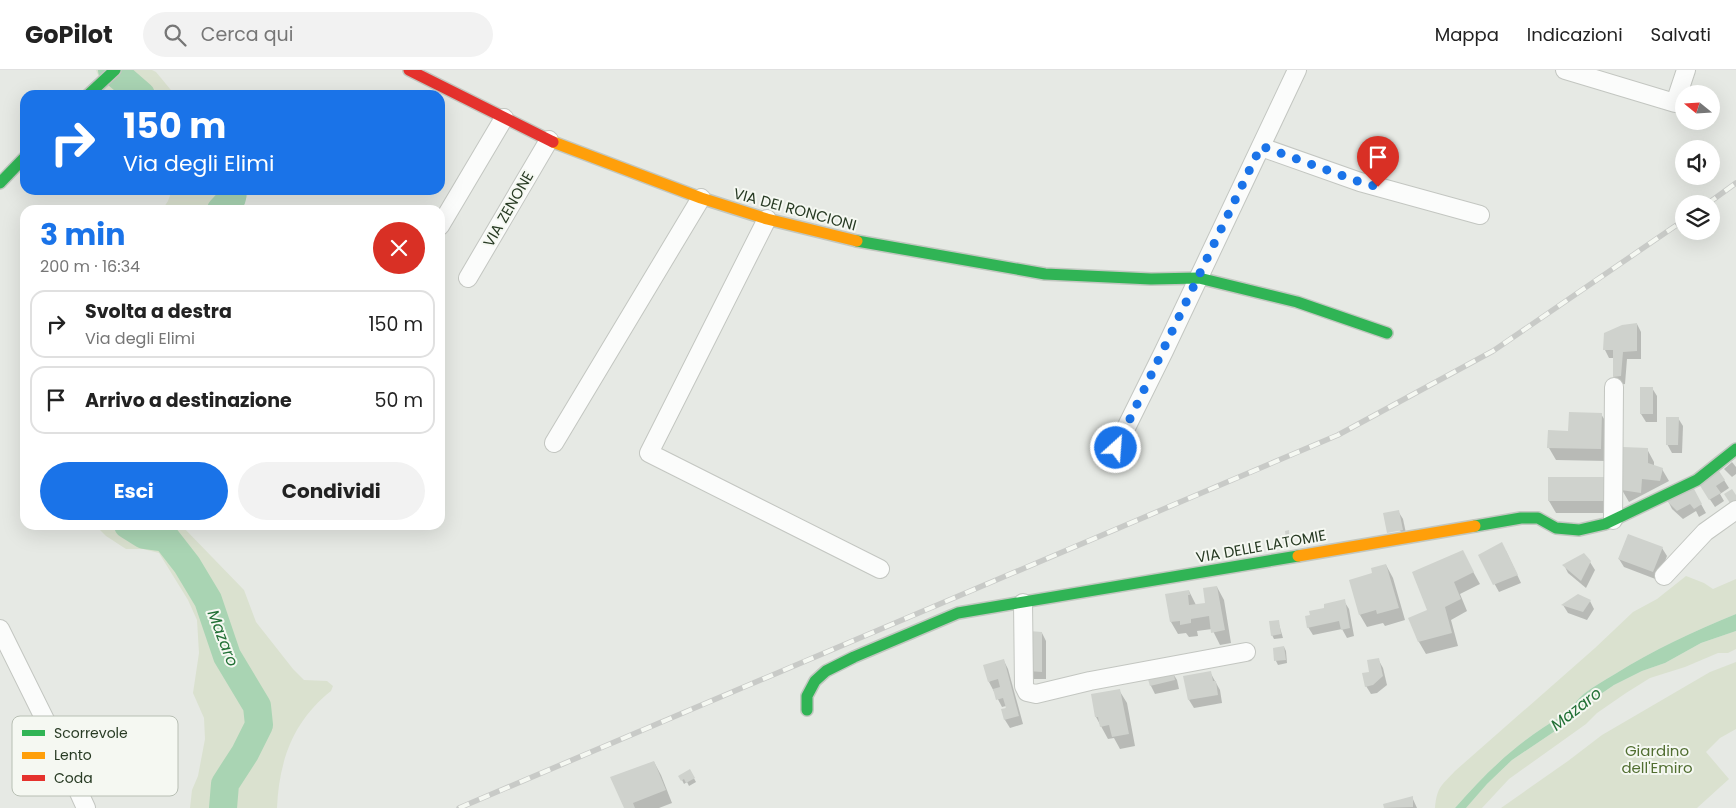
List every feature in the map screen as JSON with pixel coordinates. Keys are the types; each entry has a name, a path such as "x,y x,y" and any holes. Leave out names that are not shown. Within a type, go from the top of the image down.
{"street":[{"path":"93,90 115,70"},
{"name":"VIA DEI RONCIONI","path":"409,70 549,140 701,198 767,219 857,241 1045,274 1151,280 1199,278 1297,302 1387,333"},
{"path":"1116,448 1297,70"},
{"path":"1565,70 1675,103 1686,70"},
{"path":"445,218 504,118"},
{"name":"VIA ZENONE","path":"468,278 549,140"},
{"path":"1261,146 1360,182 1480,215"},
{"path":"0,177 20,159"},
{"path":"0,183 20,161"},
{"path":"554,443 701,198"},
{"path":"767,219 649,453 880,569"},
{"path":"1613,520 1614,386"},
{"name":"VIA DELLE LATOMIE","path":"807,710 807,696 815,681 826,671 847,660 958,613 1521,518 1538,518 1556,528 1579,530 1613,520 1697,480 1736,449"},
{"path":"1664,576 1705,532 1736,510"},
{"path":"1023,603 1024,686 1027,692 1036,694 1090,681 1246,652"},
{"path":"0,628 43,716"},
{"path":"81,796 86,808"}],"green space":[{"path":"96,70 152,70 156,72 171,90 104,90"},
{"path":"170,195 247,195 242,205 165,205"},
{"path":"100,530 186,530 244,590 256,622 293,669 304,680 327,681 333,686 331,691 307,715 290,743 281,774 277,808 190,808 192,790 198,776 205,739 204,718 193,693 199,653 197,620 188,600 159,553 143,549 126,549"},
{"path":"1686,576 1704,583 1713,589 1736,579 1736,614 1659,649 1596,685 1582,695 1564,715 1533,734 1505,757 1479,781 1455,808 1435,808 1440,787 1455,771 1595,648 1633,612 1657,599"},
{"path":"1736,631 1736,649 1728,653 1718,653 1685,667 1650,678 1597,713 1586,724 1509,779 1482,808 1466,808 1512,760 1564,725 1592,700 1614,685 1642,671 1665,663 1701,643"},
{"name":"Giardino dell'Emiro","path":"1736,662 1736,729 1720,738 1706,752 1729,779 1697,808 1501,808 1602,735 1710,672"}],"water":[{"name":"Mazaro","path":"1736,614 1736,631 1701,643 1665,663 1642,671 1614,685 1592,700 1564,725 1512,760 1466,808 1455,808 1479,781 1505,757 1533,734 1564,715 1582,695 1592,688 1659,649"}],"building":[{"path":"1637,323 1637,351 1623,352 1621,376 1613,377 1613,350 1603,350 1604,333 1622,325"},
{"path":"1640,387 1653,387 1653,414 1640,414"},
{"path":"1569,412 1602,413 1601,449 1547,448 1548,430 1568,431"},
{"path":"1666,417 1679,417 1678,445 1666,445"},
{"path":"1623,447 1648,448 1648,463 1663,468 1660,481 1642,479 1641,493 1621,490"},
{"path":"1719,471 1725,480 1716,486 1721,493 1709,500 1699,484"},
{"path":"1548,477 1604,477 1604,501 1548,501"},
{"path":"1693,487 1702,504 1694,509 1690,504 1677,511 1666,500"},
{"path":"1732,489 1736,495 1736,503 1732,506 1724,494"},
{"path":"1399,510 1403,530 1387,533 1383,513"},
{"path":"1289,530 1290,548 1284,548 1283,540 1286,540 1285,531"},
{"path":"1628,534 1663,547 1653,572 1618,559"},
{"path":"1502,542 1518,575 1493,585 1478,555"},
{"path":"1463,550 1474,572 1454,582 1461,599 1445,607 1452,633 1418,642 1408,618 1427,610 1412,572"},
{"path":"1584,553 1591,561 1581,581 1562,565"},
{"path":"1386,564 1399,608 1377,614 1376,610 1359,615 1349,580 1372,573 1371,568"},
{"path":"1217,586 1225,630 1211,633 1209,616 1191,619 1191,623 1180,625 1180,621 1170,622 1165,594 1189,590 1189,605 1205,603 1203,588"},
{"path":"1578,594 1591,600 1583,612 1561,605"},
{"path":"1345,599 1350,628 1341,630 1339,621 1307,628 1305,616 1310,615 1309,611 1324,608 1324,604"},
{"path":"1279,620 1281,634 1271,636 1269,621"},
{"path":"1029,631 1042,632 1042,672 1028,671"},
{"path":"1284,646 1286,660 1274,661 1273,648"},
{"path":"1379,658 1383,676 1373,685 1365,687 1362,673 1369,672 1367,660"},
{"path":"1004,659 1019,716 1004,720 1001,709 1006,708 1003,698 996,700 993,689 1000,687 998,679 988,682 983,665"},
{"path":"1173,670 1175,680 1150,686 1147,676"},
{"path":"1211,671 1213,681 1216,681 1218,695 1188,700 1183,676"},
{"path":"1120,689 1129,734 1112,737 1109,725 1100,727 1098,717 1095,717 1091,694"},
{"path":"654,761 666,790 633,803 635,808 624,808 610,777"},
{"path":"690,769 695,778 686,783 684,779 681,781 678,776"},
{"path":"1413,796 1413,807 1384,808 1383,804"}],"waterway":[{"name":"Mazaro","path":"112,70 135,90"},
{"name":"Mazaro","path":"226,205 232,195"},
{"name":"Mazaro","path":"136,530 144,535 166,538 187,565 208,600 227,656 257,706 259,725 245,753 225,784 223,808"}],"railway":[{"path":"1719,195 1736,183"},
{"path":"459,808 1338,435 1493,351 1675,226"}],"traffic: fast":[{"path":"93,90 115,70"},
{"path":"0,183 20,162"},
{"path":"857,241 1045,274 1151,279 1199,278 1297,302 1387,333"},
{"path":"1475,526 1521,518 1538,518 1556,528 1579,530 1605,524 1697,480 1736,449"},
{"path":"807,710 807,696 815,681 826,671 854,657 958,613 1298,556"}],"traffic: slow":[{"path":"553,142 701,198 767,219 857,241"},
{"path":"1298,556 1475,526"}],"traffic: jam":[{"path":"409,70 553,142"}],"route":[{"path":"1116,448 1261,146 1378,187"}]}
